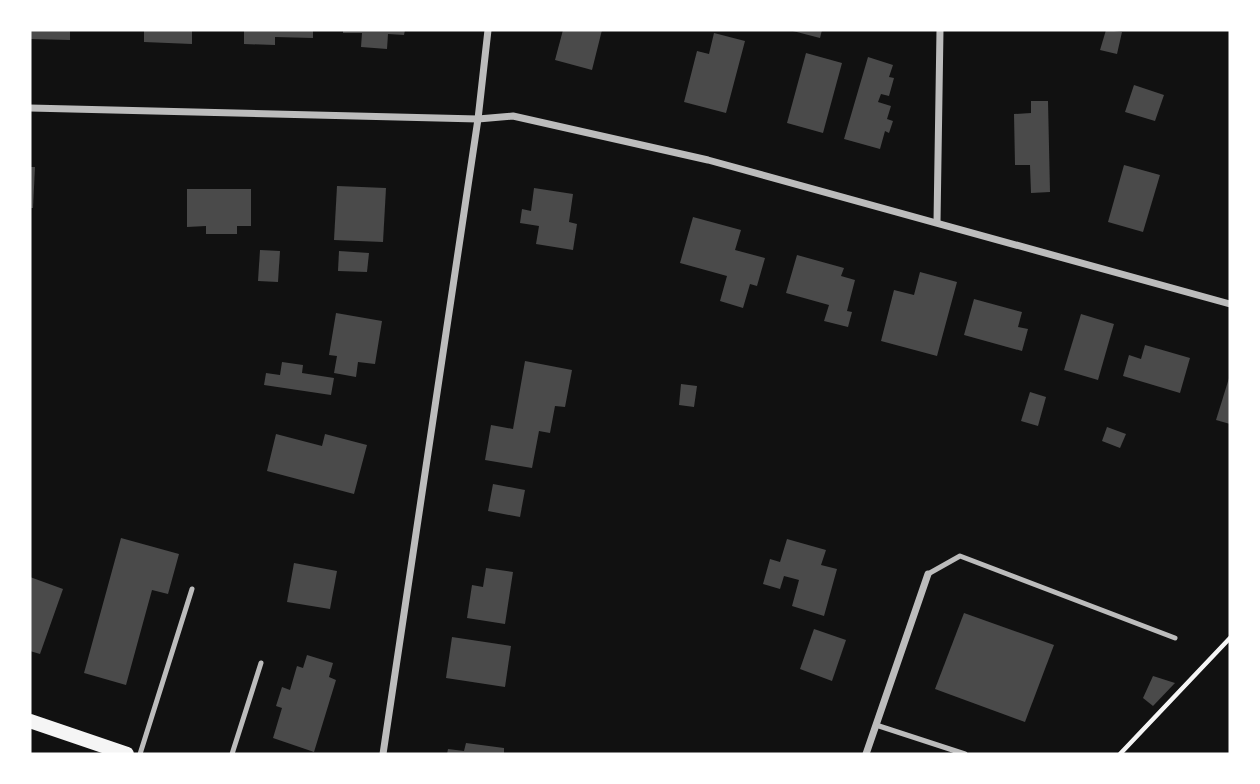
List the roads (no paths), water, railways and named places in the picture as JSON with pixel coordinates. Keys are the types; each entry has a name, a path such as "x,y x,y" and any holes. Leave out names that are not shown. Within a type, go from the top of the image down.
{"main road":[{"path":"30,721 127,754"}],"street":[{"path":"383,754 478,119 488,30"},
{"path":"937,222 940,30"},
{"path":"30,108 478,119 513,116 708,160 1230,304"},
{"path":"866,754 928,574"}],"lane":[{"path":"928,574 960,556 1175,638"},
{"path":"140,754 192,589"},
{"path":"232,754 261,663"},
{"path":"876,725 965,754"}]}
